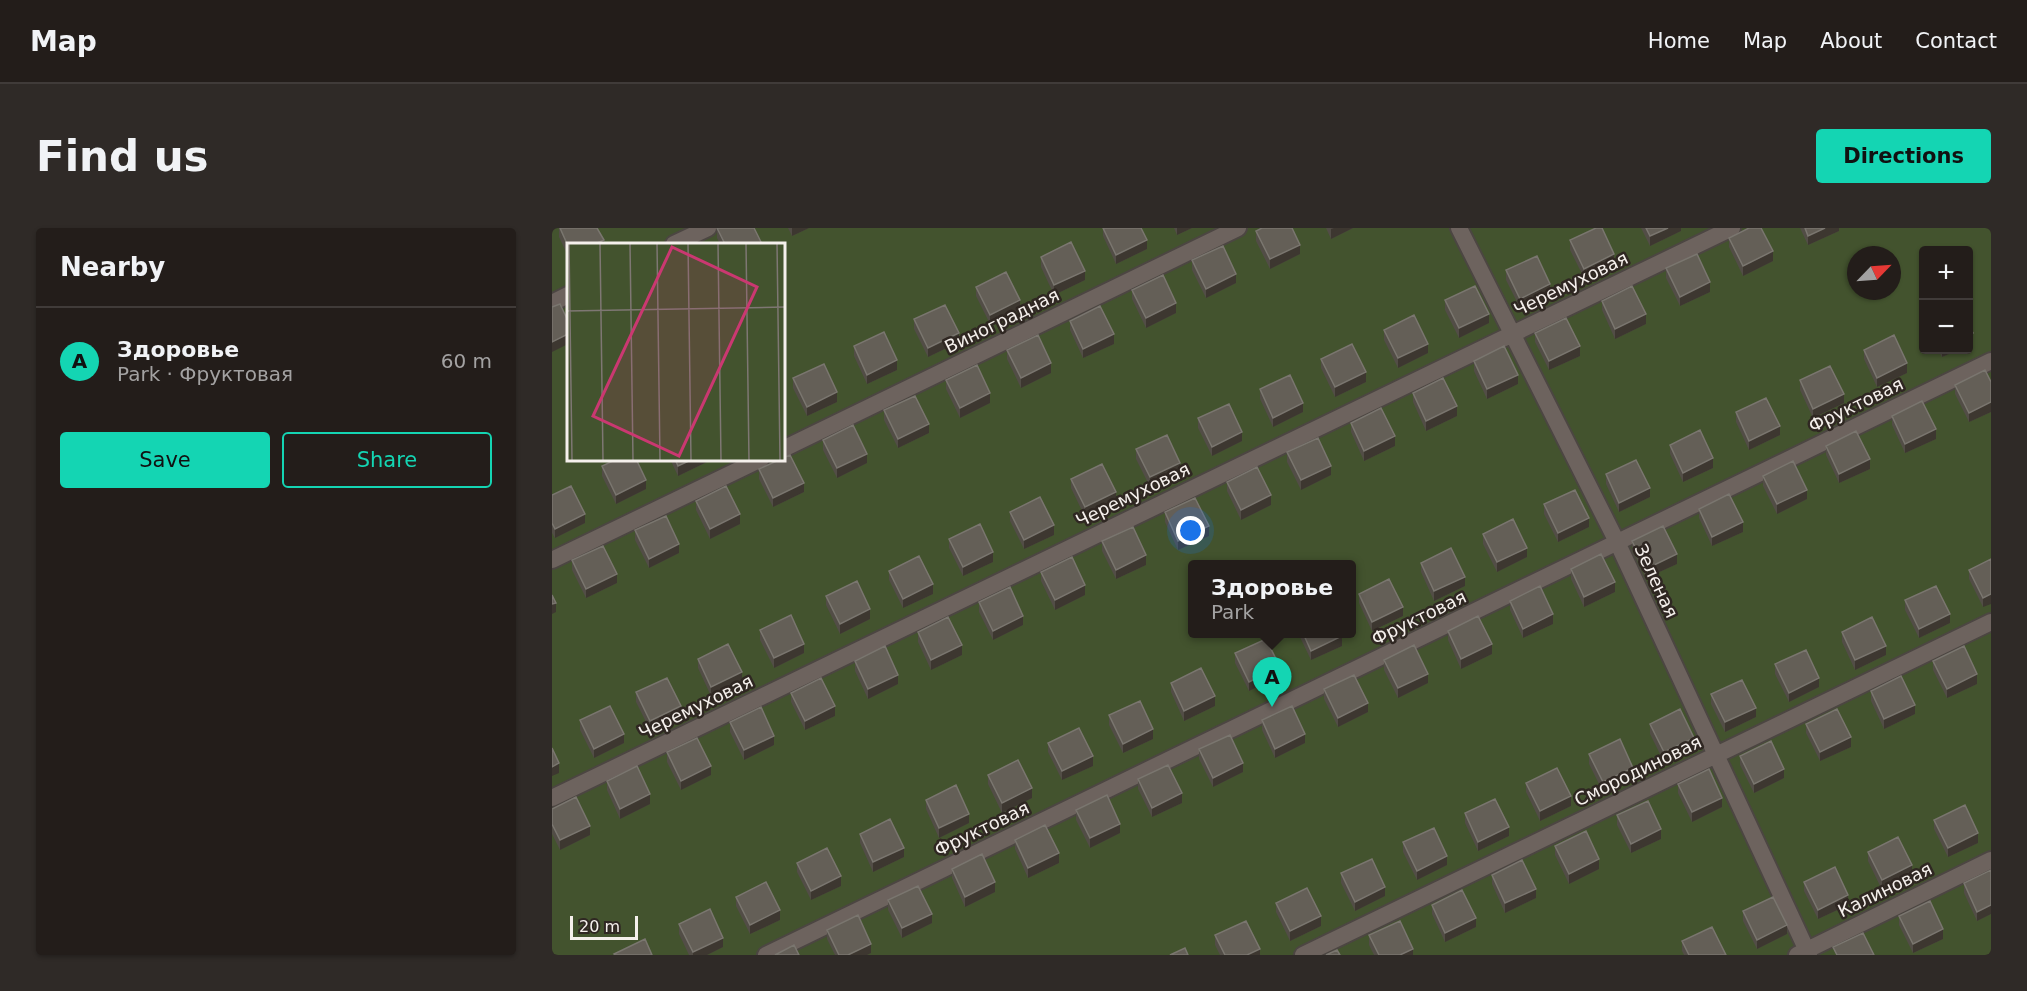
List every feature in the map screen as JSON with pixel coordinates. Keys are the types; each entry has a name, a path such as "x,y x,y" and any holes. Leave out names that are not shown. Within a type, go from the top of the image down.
{"street":[{"path":"676,243 708,228"},
{"name":"Виноградная","path":"784,448 1238,228"},
{"name":"Зеленая","path":"1459,228 1510,335 1617,544 1717,754 1804,953"},
{"name":"Черемуховая","path":"552,798 1732,228"},
{"path":"552,303 567,296"},
{"name":"Фруктовая","path":"766,955 1991,361"},
{"path":"552,561 759,460"},
{"name":"Смородиновая","path":"1303,955 1991,622"},
{"name":"Калиновая","path":"1804,953 1991,860"}],"green space":[{"path":"552,228 1991,228 1991,955 552,955"}],"building":[{"path":"560,228 597,228 604,240 597,243 567,244"},
{"path":"717,228 754,228 761,242 758,243 724,243"},
{"path":"1103,228 1141,228 1147,240 1116,255"},
{"path":"1262,228 1292,228 1300,245 1270,259 1256,231"},
{"path":"1596,228 1602,228 1614,254 1584,269 1570,240"},
{"path":"1646,228 1668,228 1650,236"},
{"path":"1749,228 1761,228 1773,251 1743,266 1729,238"},
{"path":"1805,228 1825,228 1808,236"},
{"path":"1071,242 1085,271 1054,285 1041,257"},
{"path":"1223,246 1236,274 1206,289 1192,260"},
{"path":"1697,254 1710,282 1680,297 1666,268"},
{"path":"1537,256 1550,284 1520,299 1506,270"},
{"path":"1006,272 1020,300 990,315 976,287"},
{"path":"1163,275 1176,303 1146,318 1132,290"},
{"path":"1475,286 1489,314 1459,328 1445,300"},
{"path":"1632,286 1646,314 1615,329 1602,301"},
{"path":"560,304 567,319 567,334 552,342 552,307"},
{"path":"945,305 959,333 928,348 914,319"},
{"path":"1100,306 1114,334 1083,349 1070,321"},
{"path":"1414,315 1428,344 1398,358 1384,330"},
{"path":"1566,318 1580,346 1549,361 1535,333"},
{"path":"884,332 897,360 867,375 854,346"},
{"path":"1038,335 1051,363 1021,378 1007,350"},
{"path":"1894,335 1907,363 1877,378 1864,350"},
{"path":"1352,344 1366,372 1335,387 1321,359"},
{"path":"1504,346 1518,375 1487,389 1474,361"},
{"path":"824,364 837,392 807,407 793,378"},
{"path":"977,365 990,393 960,408 946,380"},
{"path":"1830,366 1844,394 1813,409 1800,380"},
{"path":"1985,370 1991,382 1991,402 1969,413 1955,385"},
{"path":"1290,375 1303,403 1273,418 1260,389"},
{"path":"1443,378 1457,406 1426,421 1413,393"},
{"path":"915,396 929,424 898,439 884,410"},
{"path":"1766,398 1780,426 1749,441 1736,412"},
{"path":"1922,401 1936,429 1905,444 1892,416"},
{"path":"1229,404 1242,432 1212,447 1198,418"},
{"path":"1381,408 1395,436 1364,451 1351,423"},
{"path":"853,425 867,454 837,468 823,440"},
{"path":"1700,430 1713,458 1683,473 1670,445"},
{"path":"1856,431 1870,459 1839,474 1826,446"},
{"path":"1167,435 1180,463 1150,477 1136,449"},
{"path":"1318,438 1331,466 1301,480 1287,452"},
{"path":"790,455 804,483 773,498 759,469 784,460 784,458"},
{"path":"615,460 636,460 646,480 616,495 602,466"},
{"path":"675,460 691,460 678,466"},
{"path":"1636,460 1650,488 1619,503 1606,474"},
{"path":"1793,461 1807,490 1777,504 1763,476"},
{"path":"1102,464 1116,492 1085,507 1071,479"},
{"path":"1257,467 1271,495 1241,510 1227,482"},
{"path":"571,486 585,514 555,529 552,523 552,495"},
{"path":"726,486 740,514 710,529 696,501"},
{"path":"1575,490 1589,518 1558,533 1544,504"},
{"path":"1729,494 1743,522 1712,537 1699,509"},
{"path":"1040,497 1054,525 1024,540 1010,512"},
{"path":"1195,498 1209,526 1178,541 1165,512"},
{"path":"666,516 679,544 649,559 635,530"},
{"path":"1513,519 1527,548 1497,562 1483,534"},
{"path":"980,524 993,552 963,567 949,539"},
{"path":"1663,526 1677,554 1646,569 1632,541"},
{"path":"1133,527 1146,555 1116,570 1102,541"},
{"path":"603,546 617,574 586,589 572,560"},
{"path":"1451,548 1465,577 1434,591 1421,563"},
{"path":"1601,554 1615,582 1584,597 1571,569"},
{"path":"919,556 933,584 903,599 889,571"},
{"path":"1072,557 1085,585 1055,600 1041,572"},
{"path":"1991,559 1991,594 1983,598 1969,570"},
{"path":"1389,579 1403,607 1372,622 1359,594"},
{"path":"857,581 870,609 840,624 826,596"},
{"path":"1540,586 1553,614 1523,629 1510,601"},
{"path":"1936,586 1950,614 1919,629 1905,600"},
{"path":"1010,587 1023,616 993,631 979,602"},
{"path":"791,615 804,644 774,658 760,630"},
{"path":"1478,616 1492,644 1461,659 1448,631"},
{"path":"948,617 962,645 931,660 918,632"},
{"path":"1872,617 1886,646 1855,660 1842,632"},
{"path":"1305,638 1338,638 1311,651"},
{"path":"1266,639 1280,667 1249,682 1235,653"},
{"path":"728,644 742,672 711,687 698,659"},
{"path":"1414,645 1428,674 1398,688 1384,660"},
{"path":"885,646 898,675 868,689 855,661"},
{"path":"1964,646 1977,674 1947,689 1933,661"},
{"path":"1806,650 1819,678 1789,693 1775,664"},
{"path":"1201,668 1215,696 1184,711 1171,683"},
{"path":"1354,675 1368,703 1338,718 1324,689"},
{"path":"1901,676 1915,705 1884,719 1871,691"},
{"path":"667,678 681,706 650,721 636,692"},
{"path":"821,678 835,706 805,721 791,693"},
{"path":"1742,680 1756,708 1725,722 1711,694"},
{"path":"1140,701 1153,729 1123,744 1109,715"},
{"path":"610,706 624,734 594,749 580,720"},
{"path":"1292,706 1305,734 1275,749 1262,720"},
{"path":"761,707 774,736 744,750 730,722"},
{"path":"1680,709 1694,738 1664,752 1650,724"},
{"path":"1837,709 1851,737 1820,752 1806,724"},
{"path":"1079,728 1093,756 1062,771 1048,743"},
{"path":"1230,735 1243,763 1213,778 1199,749"},
{"path":"697,738 711,766 681,781 667,752"},
{"path":"1620,739 1633,768 1603,782 1589,754"},
{"path":"1771,741 1784,769 1754,784 1740,756"},
{"path":"552,748 559,763 552,767"},
{"path":"1018,760 1032,788 1002,803 988,775"},
{"path":"1168,765 1182,793 1152,808 1138,779"},
{"path":"637,766 650,794 620,809 607,781"},
{"path":"1557,768 1571,796 1540,811 1526,783"},
{"path":"1709,769 1722,798 1692,812 1678,784"},
{"path":"956,785 969,814 939,828 926,800"},
{"path":"1107,795 1120,824 1090,838 1076,810"},
{"path":"576,797 590,826 560,840 552,824 552,809"},
{"path":"1495,799 1509,827 1478,842 1465,813"},
{"path":"1648,801 1661,829 1631,844 1617,815"},
{"path":"1965,805 1978,833 1948,848 1934,820"},
{"path":"890,819 904,848 873,862 860,834"},
{"path":"1045,825 1059,853 1028,868 1015,840"},
{"path":"1434,828 1447,856 1417,871 1403,842"},
{"path":"1586,831 1599,859 1569,874 1555,846"},
{"path":"1898,837 1912,865 1882,880 1868,852"},
{"path":"827,848 841,876 811,891 797,863"},
{"path":"982,854 995,882 965,897 952,869"},
{"path":"1372,859 1385,887 1355,902 1341,873"},
{"path":"1522,860 1536,889 1505,903 1492,875"},
{"path":"1835,867 1848,895 1818,910 1804,882"},
{"path":"1991,870 1991,905 1977,912 1964,883"},
{"path":"766,882 780,910 750,925 736,897"},
{"path":"918,886 932,914 902,928 888,900"},
{"path":"1307,888 1321,916 1290,931 1276,903"},
{"path":"1462,890 1476,918 1445,933 1432,905"},
{"path":"1773,897 1787,925 1757,940 1743,911"},
{"path":"1930,901 1943,929 1913,944 1899,916"},
{"path":"710,909 723,938 693,952 679,924"},
{"path":"858,915 871,944 848,955 839,955 827,930"},
{"path":"1246,921 1260,949 1247,955 1225,955 1215,935"},
{"path":"1400,921 1413,949 1400,955 1379,955 1369,935"},
{"path":"1712,927 1726,955 1689,955 1682,941"},
{"path":"1863,933 1874,955 1837,955 1833,947"},
{"path":"645,939 652,955 614,954"},
{"path":"794,945 799,955 775,955"},
{"path":"1185,948 1188,955 1170,955"},
{"path":"1337,950 1340,955 1326,955"}],"place":[{"name":"Здоровье","path":"1272,707"}]}
